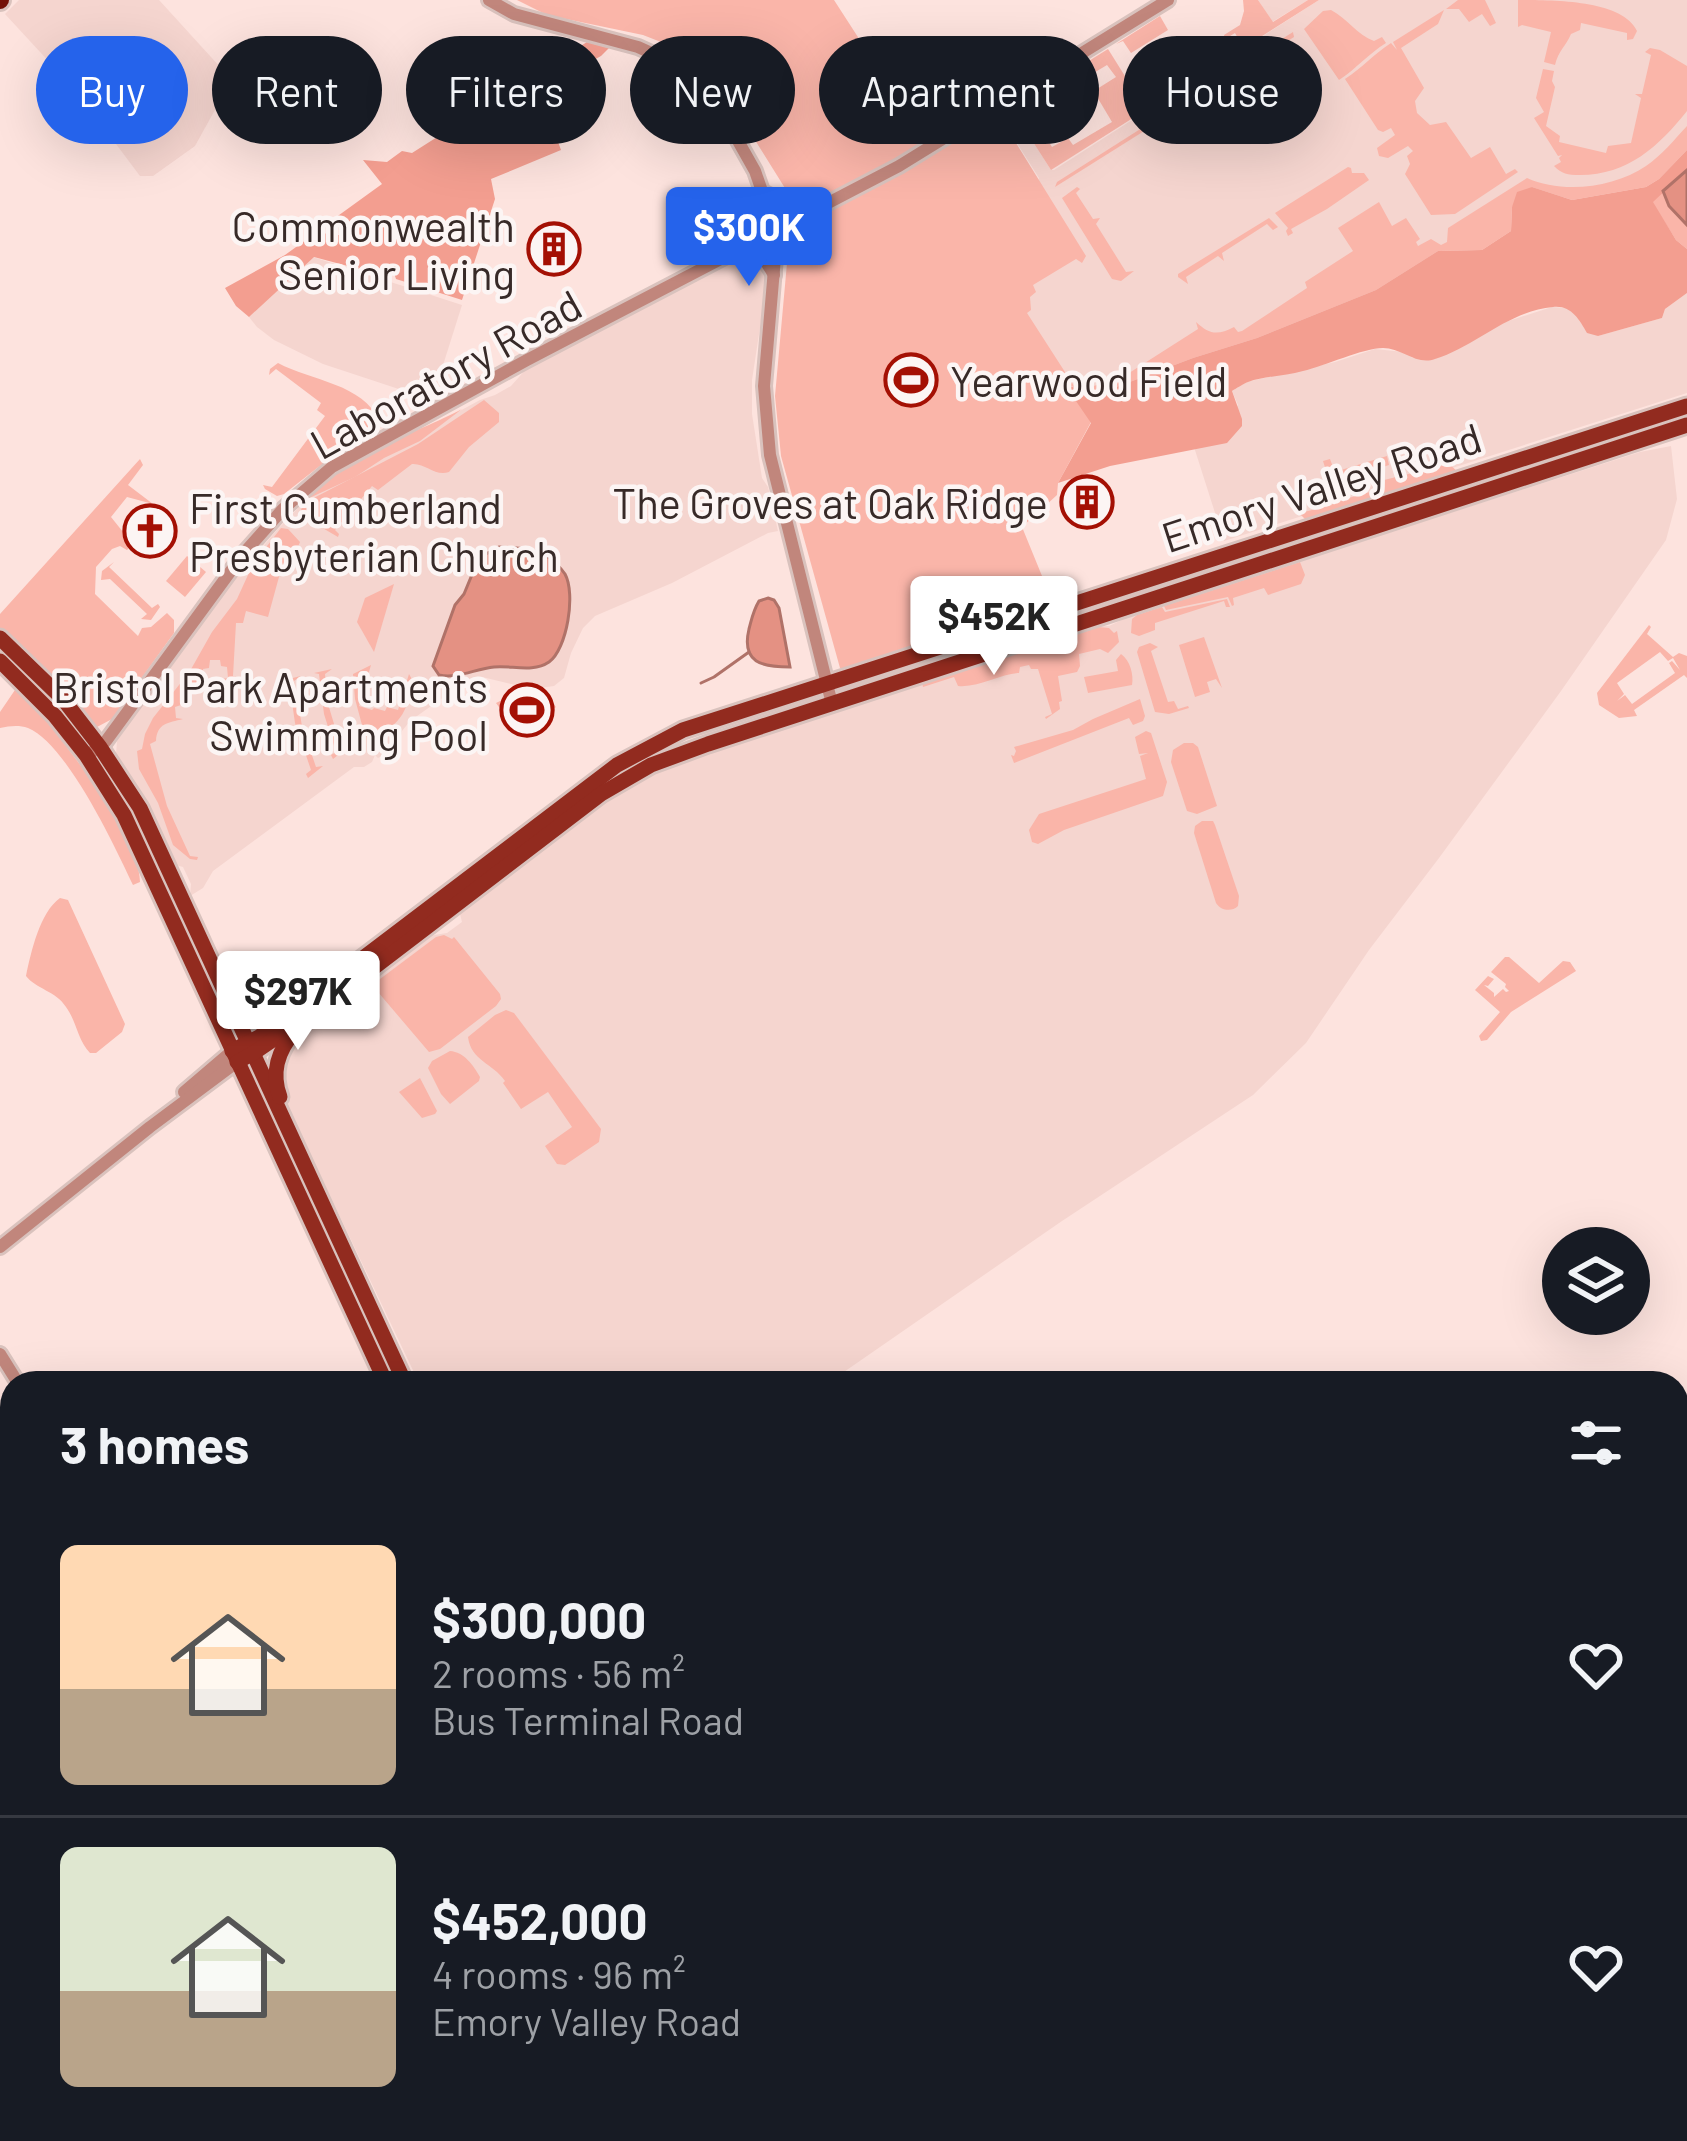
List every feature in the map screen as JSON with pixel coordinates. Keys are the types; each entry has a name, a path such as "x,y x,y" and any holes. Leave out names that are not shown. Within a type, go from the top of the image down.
{"main road":[{"name":"Emory Valley Road","path":"242,1053 617,765 683,730 1687,406"},
{"name":"Emory Valley Road","path":"242,1053 334,998 633,774 708,744 1687,425"},
{"path":"1298,531 1305,551"},
{"path":"0,638 63,699 93,751 399,1371"},
{"path":"0,661 93,751 140,808 213,969 242,1053 381,1371"},
{"path":"213,969 245,994 278,1001 304,993 352,958 374,949"},
{"path":"334,998 290,1035 279,1057 276,1081 344,1236 346,1257"}],"street":[{"path":"488,0 525,18 638,47 673,63 706,94 741,143 762,189 774,232 764,386 770,455 832,704"},
{"name":"Laboratory Road","path":"93,751 244,553 283,509 332,467 899,166 1168,0"},
{"path":"762,189 784,207 820,208"},
{"path":"739,250 764,257 774,275"},
{"path":"0,1247 150,1127 204,1074 242,1053"}],"shaded area":[{"path":"19,0 159,0 212,58 212,115 195,146 153,176 140,176 116,144 188,144 188,36 36,36 36,48 5,14"},
{"path":"517,0 834,0 857,36 819,36 819,144 1017,144 1086,256 1082,263 1076,259 1033,285 1036,292 1027,313 1074,386 1087,388 1104,389 1198,329 1196,322 1214,332 1234,327 1242,331 1353,251 1338,228 1379,202 1392,226 1406,218 1420,239 1418,246 1431,239 1441,245 1447,242 1448,228 1527,178 1572,187 1619,179 1652,162 1687,126 1687,150 1646,187 1572,200 1532,187 1512,207 1511,231 1482,250 1438,251 1376,290 1257,338 1098,394 1067,385 1091,422 1058,483 1057,495 1022,527 1051,598 843,669 781,456 775,396 790,230 788,193 757,144 795,144 795,36 646,36 547,15"},
{"path":"1243,0 1258,0 1273,22 1308,0 1319,0 1262,36 1224,36 1240,25"},
{"path":"1258,0 1308,0 1272,22"},
{"path":"1319,0 1687,0 1687,150 1659,179 1512,207 1113,454 1065,385 1001,277 1039,178 1018,144 1034,144 1054,170 1123,126 1123,144 1322,144 1322,36 1263,36"},
{"path":"1458,0 1485,0 1496,23 1490,26 1482,14 1469,22 1459,9 1446,9"},
{"path":"1518,0 1603,8 1618,13 1637,31 1627,40 1627,33 1581,23 1555,65 1544,62 1551,32 1518,27"},
{"path":"1331,10 1368,38 1382,37 1386,43 1339,80 1322,55 1322,36 1309,36 1304,29 1323,11"},
{"path":"1444,10 1438,24 1401,48 1424,88 1415,101 1417,113 1430,125 1446,122 1471,158 1490,147 1506,174 1518,172 1455,214 1431,215 1405,174 1410,164 1407,156 1413,151 1408,146 1388,158 1379,156 1377,148 1395,135 1391,128 1378,130 1345,79 1391,43 1397,50 1393,42"},
{"path":"1160,16 1168,30 1158,36 1129,36"},
{"path":"1650,48 1687,66 1687,111 1653,147 1628,164 1597,174 1560,171 1554,166 1562,155 1558,156 1534,118 1544,112 1536,98 1543,69 1554,71 1555,87 1546,126 1560,136 1559,142 1606,153 1608,146 1631,143 1641,98 1635,94 1642,94 1651,55 1645,52"},
{"path":"1108,49 1123,73 1123,124 1099,140 1099,130 1112,122 1099,100 1099,88 1116,77 1107,65 1099,70 1099,55"},
{"path":"1123,140 1055,187 1057,182"},
{"path":"426,144 559,144 561,150 491,179 495,199 462,300 396,279 394,273 374,273 314,257 249,317 236,306 225,288 321,229 327,235 347,235 349,230 335,218 382,184 363,160 387,162 402,151 412,153"},
{"path":"1034,144 1052,147 1092,144 1051,170"},
{"path":"1687,150 1687,170 1653,202 1676,240 1687,249 1687,293 1665,309 1662,318 1598,336 1587,333 1570,311 1553,307 1521,315 1428,361 1375,349 1255,380 1232,391 1242,426 1227,443 1110,466 1058,483 1091,423 1065,385 1098,394 1257,338 1376,290 1438,251 1482,250 1511,231 1517,192 1532,187 1572,200 1646,187"},
{"path":"1348,167 1369,180 1291,229 1288,236 1288,228 1275,213"},
{"path":"1687,170 1687,225 1669,206 1663,191"},
{"path":"1077,187 1093,219 1100,218 1096,224 1126,272 1134,271 1121,281 1112,279 1062,198"},
{"path":"1663,191 1669,206 1687,225 1687,249 1652,202"},
{"path":"1269,218 1278,227 1273,230 1267,224 1222,253 1224,261 1218,256 1186,277 1188,284 1178,277 1178,274"},
{"path":"753,255 768,275 752,380 752,414 762,478 778,531 595,616 583,628 564,678 554,686 532,689 482,677 458,687 410,721 399,747 378,758 375,755 364,767 354,767 213,871 203,888 190,896 191,884 183,867 172,864 116,755 117,741 207,612 307,494 372,451 495,395 527,368"},
{"path":"313,257 462,305 432,400 323,364 257,327 249,317"},
{"path":"1687,293 1687,393 1224,541 1194,447 1203,447 1238,405 1232,391 1246,382 1375,349 1404,352 1413,358 1462,347 1499,324 1552,307 1573,312 1598,336 1662,318 1665,309"},
{"path":"278,363 349,391 380,422 376,431 277,496 263,485 272,487 325,416 317,410 321,403 276,369 269,375"},
{"path":"484,400 499,413 499,422 449,472 412,464 378,490 372,486 335,530 338,537 302,516 304,503 418,444"},
{"path":"462,409 420,441 305,500 355,460"},
{"path":"1671,446 1677,499 1666,540 1306,1043 1253,1095 845,1371 413,1371 286,1103 280,1069 297,1034 312,1021 434,935 447,933 462,922 463,908 594,808 650,774 717,748 1640,452"},
{"path":"1387,456 1389,465 1379,474 1371,468 1339,478 1341,485 1328,485 1323,461 1330,459 1341,470"},
{"path":"140,459 143,465 128,485 153,504 127,497 111,517 127,537 136,528 142,534 127,550 112,549 96,567 95,594 138,636 142,628 151,627 167,613 174,620 174,633 112,719 97,727 0,629 0,614"},
{"path":"1449,464 1458,472 1307,521 1298,512 1299,507 1304,512 1332,505 1335,496 1344,493 1345,499 1377,490 1380,481"},
{"path":"281,528 300,542 292,561 286,559 282,566 268,617 246,611 243,623 236,623 233,676 240,679 222,683 228,678 227,667 220,660 210,660 209,668 203,669 204,685 210,686 185,695 175,707 176,718 183,719 161,727 150,744 167,806 190,856 198,857 190,859 173,845 139,769 137,751 142,749 153,718 190,671 237,599 253,564"},
{"path":"499,547 540,552 565,574 570,607 561,646 549,662 536,667 439,675 433,666 455,605 476,565"},
{"path":"187,556 206,572 185,597 166,581"},
{"path":"114,562 109,567 152,608 160,607 151,620 141,619 147,614 110,579 101,580 102,571"},
{"path":"1300,562 1305,575 1301,584 1268,595 1264,588 1233,598 1232,606 1228,597 1166,610 1164,606"},
{"path":"394,584 374,652 357,622 365,598"},
{"path":"768,598 779,608 790,667 756,661 748,649 754,611 759,601"},
{"path":"1227,599 1230,607 1224,601 1155,623 1155,630 1139,636 1131,633 1137,615"},
{"path":"1101,602 1101,606 999,643 846,690 844,684"},
{"path":"1649,625 1647,634 1673,657 1687,656 1687,678 1684,675 1634,710 1637,716 1619,718 1599,705 1597,693","holes":["1660,652 1668,661 1673,658 1680,670 1672,661 1675,673 1632,704 1625,695 1617,701 1624,694 1617,683"]},
{"path":"1098,627 1117,631 1119,642 1108,653 1100,649 1079,654 1077,672 1058,676 1060,709 1046,719 1052,714 1038,669 1029,665 1020,667 1019,673 974,685 958,686 954,677 923,687 922,683"},
{"path":"1204,637 1222,688 1216,679 1207,682 1210,692 1195,697 1179,645"},
{"path":"1150,643 1158,647 1151,651 1168,702 1174,701 1178,709 1189,708 1169,714 1155,712 1137,652"},
{"path":"1121,654 1131,668 1132,685 1088,693 1084,677 1118,671 1116,660"},
{"path":"371,665 359,706 398,710 409,674 414,683 398,721 376,732 372,740 365,736 355,699 353,674"},
{"path":"332,669 325,674 328,704 341,747 348,747 333,759 336,752 324,714 319,674 314,673"},
{"path":"301,676 294,681 302,726 316,767 323,766 308,778 311,770 295,723 289,681 284,680"},
{"path":"17,687 110,809 126,836 140,882 133,885 88,798 58,754 28,728 0,728 0,712"},
{"name":"Bristol Park Apartments Swimming Pool","path":"514,694 556,707 538,720 532,713 520,723 513,714 507,718 496,703"},
{"path":"1140,699 1143,721 1133,725 1129,718 1014,763 1014,747 1073,730"},
{"path":"1151,733 1167,782 1163,796 1064,830 1038,844 1032,842 1029,830 1039,814 1146,779 1140,756 1148,753 1139,754 1135,737"},
{"path":"1184,743 1198,747 1217,806 1197,814 1187,811 1171,762 1173,750"},
{"path":"1202,821 1215,825 1239,896 1233,909 1216,903 1194,833"},
{"path":"60,898 68,900 125,1024 96,1053 86,1048 62,1002 26,976 42,923"},
{"path":"444,935 454,937 501,999 440,1049 429,1052 372,985"},
{"path":"1505,957 1539,983 1563,961 1576,971 1511,1012 1481,1041 1479,1036 1500,1012 1475,990 1488,976 1494,979 1484,985 1494,997 1503,989 1509,991 1491,972"},
{"path":"236,996 282,1007 251,1030"},
{"path":"506,1010 514,1013 601,1129 599,1142 565,1165 557,1164 545,1146 572,1127 548,1092 521,1109 505,1081 470,1045 468,1037"},
{"path":"450,1051 464,1057 480,1077 450,1104 428,1068"},
{"path":"420,1078 437,1111 422,1118 399,1092"}],"waterway":[{"path":"701,683 749,652"}],"place":[{"name":"Commonwealth Senior Living","path":"554,249"},
{"name":"Yearwood Field","path":"911,380"},
{"name":"The Groves at Oak Ridge","path":"1087,502"},
{"name":"First Cumberland Presbyterian Church","path":"150,531"},
{"name":"Bristol Park Apartments Swimming Pool","path":"527,710"}]}
